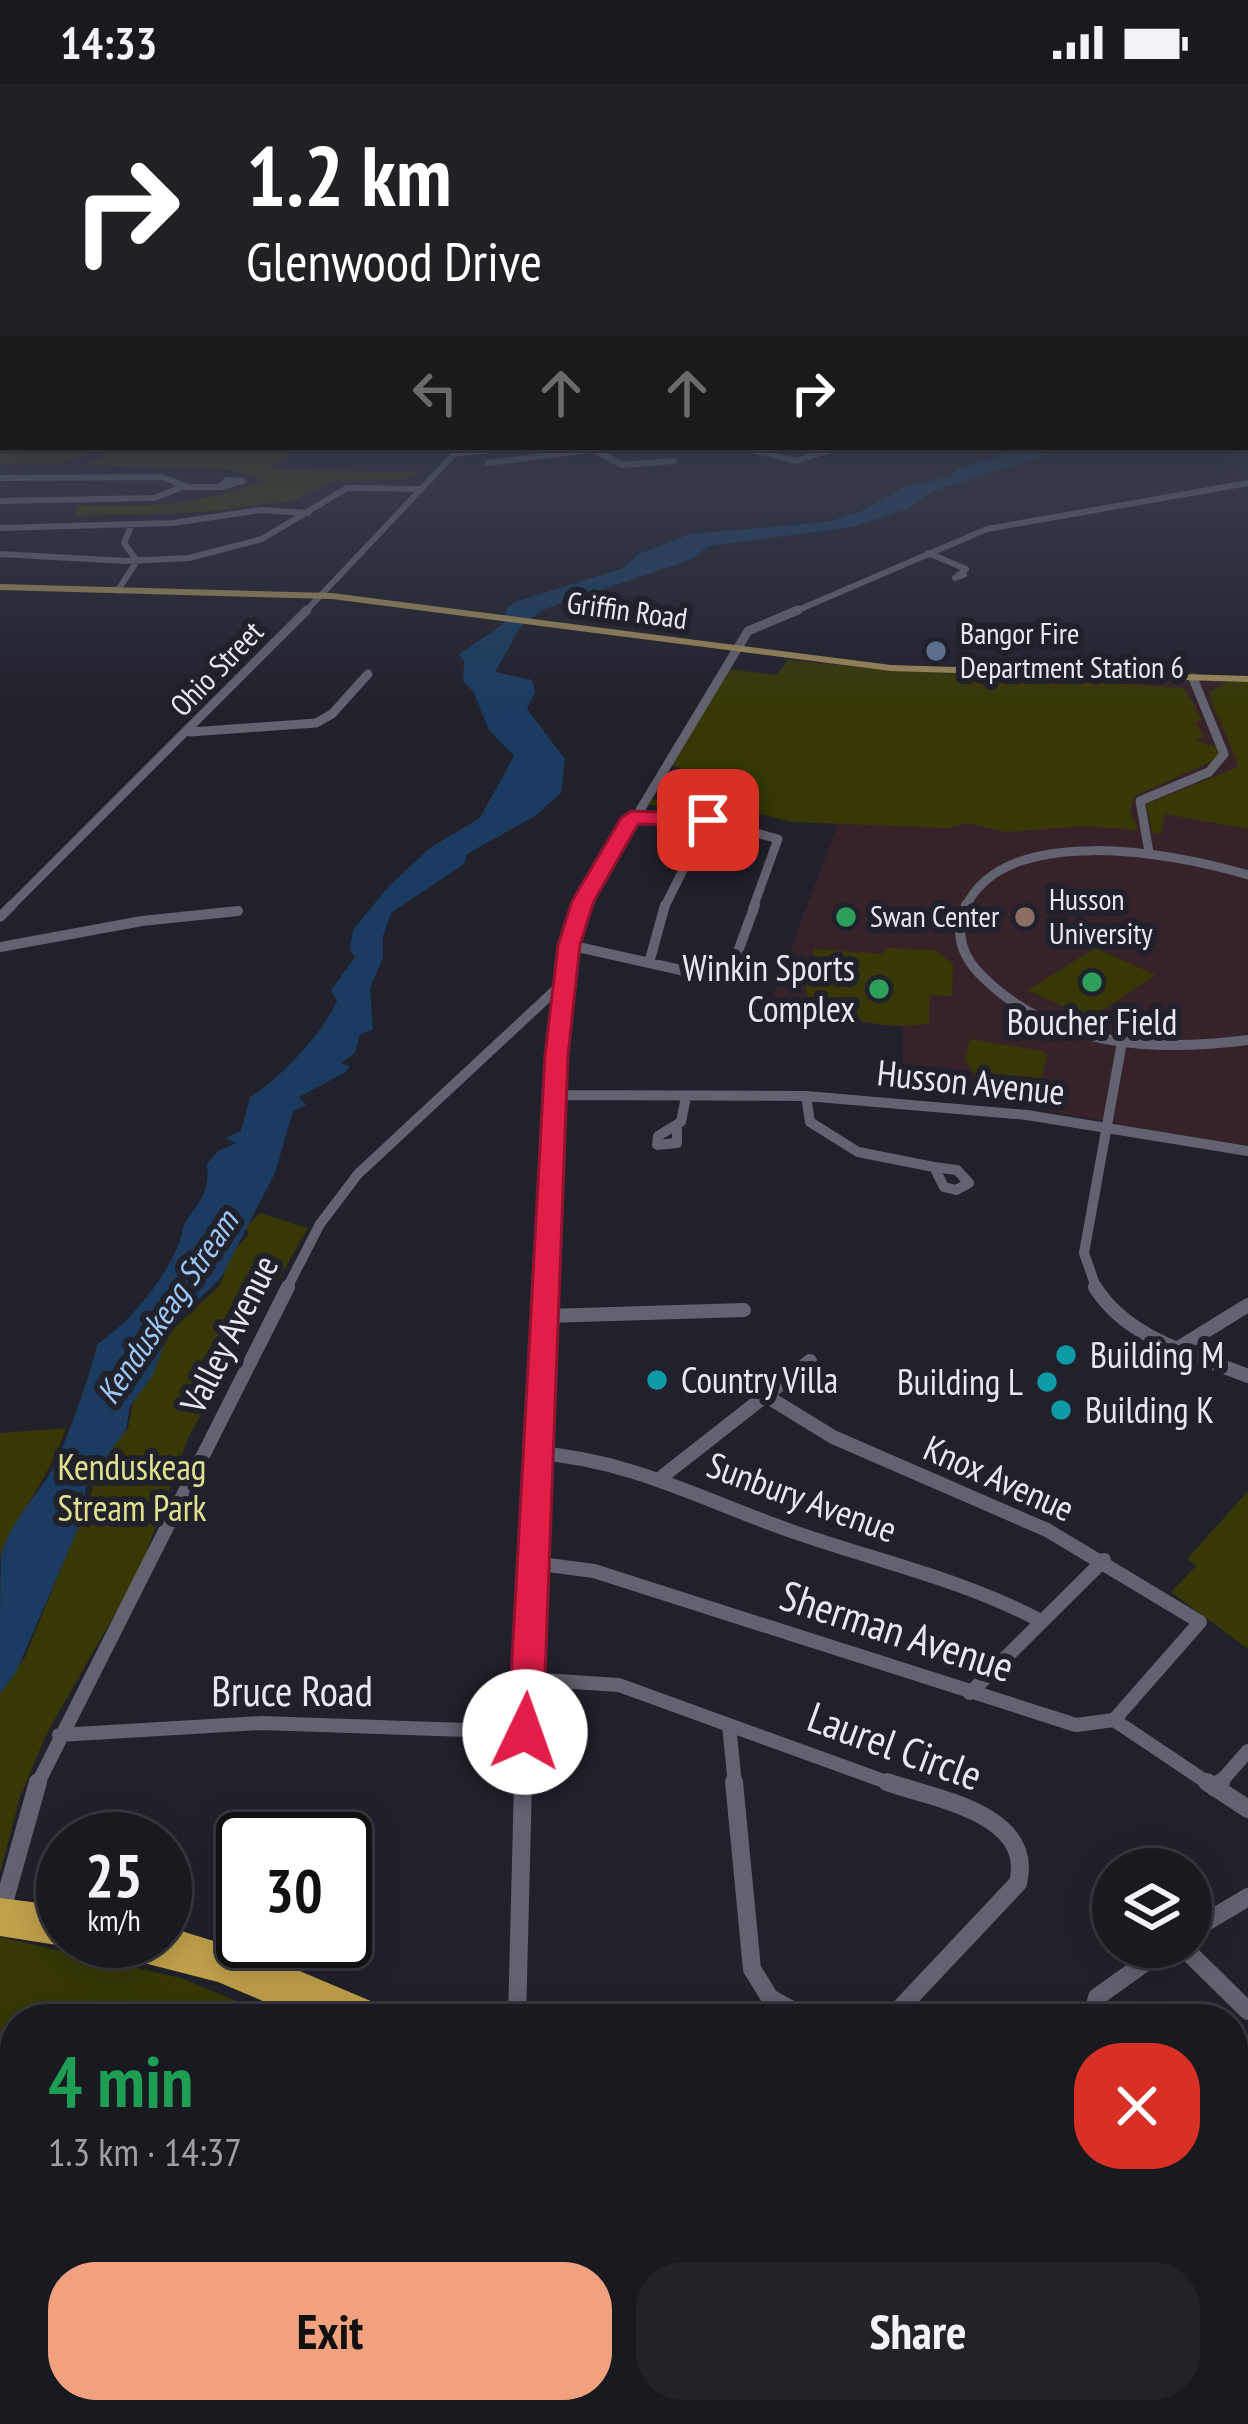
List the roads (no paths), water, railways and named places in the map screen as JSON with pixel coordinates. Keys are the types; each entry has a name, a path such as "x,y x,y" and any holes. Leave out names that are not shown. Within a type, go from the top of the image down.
{"highway":[{"path":"0,1917 36,1920"},
{"path":"32,1921 36,1923"},
{"path":"192,1946 269,1970 348,2004"},
{"path":"192,1964 301,2004"}],"main road":[{"name":"Griffin Road","path":"0,587 322,596 733,650 961,673 1192,682 1248,679"}],"street":[{"path":"0,501 154,498 167,493"},
{"path":"0,554 137,561 194,557 249,544 340,493"},
{"name":"Ohio Street","path":"0,917 190,731 418,493"},
{"path":"517,2004 525,1732 562,984 583,901 748,631 927,553 1022,521 1187,493"},
{"path":"0,527 132,524 261,510 308,512"},
{"path":"132,524 124,543 137,561"},
{"path":"927,553 957,563 966,569 964,574"},
{"path":"118,590 137,561"},
{"path":"190,731 308,725 332,714 368,674"},
{"path":"1149,852 1140,801 1209,772 1224,754 1192,682"},
{"path":"569,945 712,977 732,968 749,910 779,847 768,833 708,820 631,818"},
{"path":"649,964 659,917 708,820"},
{"path":"1248,875 1149,852 1082,851 1023,863 982,884 959,918 960,944 969,962 1004,996 1047,1020 1122,1042 1191,1047 1248,1035"},
{"path":"0,946 142,921 238,911"},
{"name":"Valley Avenue","path":"0,1917 28,1804 58,1735 326,1215 358,1174 562,984"},
{"path":"1122,1042 1106,1127 1248,1151"},
{"name":"Husson Avenue","path":"556,1095 806,1096 1028,1114 1106,1127 1084,1253 1088,1276 1112,1310 1248,1376"},
{"path":"677,1130 686,1096"},
{"path":"806,1096 810,1122 834,1142 934,1167"},
{"path":"1180,1347 1248,1305"},
{"path":"547,1316 744,1310"},
{"path":"663,1476 810,1361"},
{"name":"Knox Avenue","path":"768,1396 832,1437 1103,1560 1200,1622 1114,1720"},
{"name":"Sunbury Avenue","path":"538,1453 603,1457 663,1476 786,1529 998,1597 1039,1620"},
{"path":"970,1693 1103,1560"},
{"name":"Sherman Avenue","path":"533,1563 594,1571 1076,1725 1114,1720"},
{"name":"Laurel Circle","path":"528,1679 620,1685 993,1820 1020,1849 1023,1867 1018,1883 904,2004"},
{"path":"1114,1720 1248,1809"},
{"name":"Bruce Road","path":"58,1735 261,1723 525,1732"},
{"path":"729,1725 752,1969 770,1998 781,2004"},
{"path":"1215,1788 1248,1750"},
{"path":"1212,1918 1248,1897"},
{"path":"1095,2004 1097,1997 1138,1968"},
{"path":"1204,1968 1241,2004"}],"water":[{"name":"Kenduskeag Stream","path":"894,493 929,493 908,509 852,527 709,546 690,560 542,610 521,626 495,672 532,680 535,692 527,709 565,759 561,793 535,816 467,854 464,864 391,913 383,936 383,958 370,988 373,1030 360,1034 355,1053 341,1063 349,1066 346,1072 299,1097 306,1105 293,1111 275,1173 222,1276 169,1330 153,1375 130,1406 126,1430 87,1483 80,1524 16,1672 0,1694 1,1555 15,1523 55,1465 97,1345 134,1312 165,1271 205,1189 207,1164 218,1151 236,1143 225,1138 241,1131 250,1097 300,1054 322,1027 337,1001 331,990 355,957 350,951 353,930 389,886 430,848 480,818 514,756 489,730 473,691 463,681 464,662 459,654 503,624 507,608 515,602 623,568 639,554 690,534 827,522 858,513"}],"place":[{"name":"Bangor Fire Department Station 6","path":"936,651"},
{"name":"Swan Center","path":"846,917"},
{"name":"Husson University","path":"1025,917"},
{"name":"Boucher Field","path":"1092,982"},
{"name":"Winkin Sports Complex","path":"879,989"},
{"name":"Building M","path":"1066,1355"},
{"name":"Country Villa","path":"657,1380"},
{"name":"Building L","path":"1047,1382"},
{"name":"Building K","path":"1061,1410"}],"park label":[{"name":"Kenduskeag Stream Park","path":"132,1488"}]}
